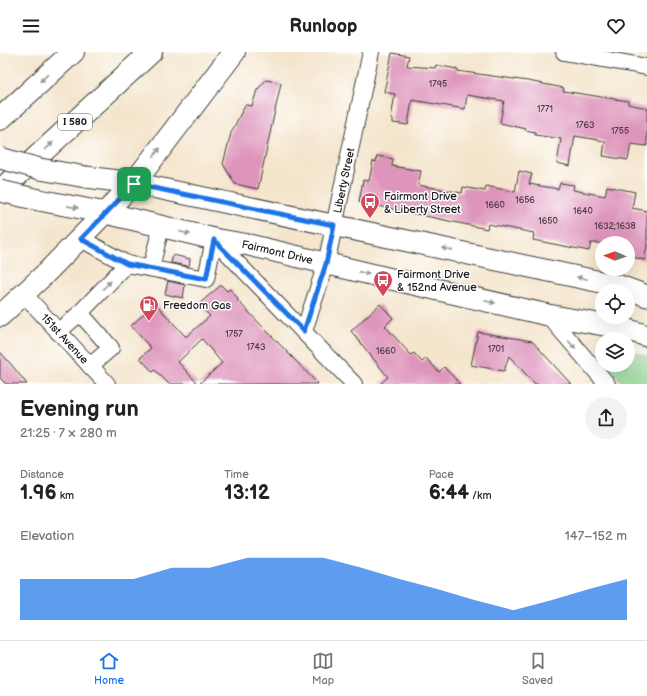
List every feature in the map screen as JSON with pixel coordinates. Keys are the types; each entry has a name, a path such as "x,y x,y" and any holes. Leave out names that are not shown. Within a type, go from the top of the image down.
{"highway":[{"path":"0,119 73,52"},
{"name":"I 580","path":"0,191 150,52"},
{"path":"134,184 234,52"}],"main road":[{"path":"0,158 40,169 134,184 620,286 647,296"},
{"path":"0,316 81,239 134,184"},
{"name":"Fairmont Drive","path":"0,191 106,214 214,240 249,245 548,315 626,329 647,336"}],"street":[{"name":"Liberty Street","path":"304,331 326,264 371,52"},
{"path":"564,52 647,67"},
{"path":"151,268 161,227"},
{"path":"81,239 127,264 206,279 214,240"},
{"path":"214,240 354,384"},
{"path":"58,332 80,313 127,264"},
{"name":"151st Avenue","path":"23,293 106,384"},
{"path":"80,313 111,348 90,366"},
{"path":"548,315 607,384"}],"green space":[{"path":"635,353 647,356 647,384 624,384 613,372 635,372"}],"building":[{"path":"392,53 409,56 407,66 435,68 436,65 457,69 457,71 528,81 564,88 563,91 628,101 628,104 647,108 647,146 631,144 628,160 603,156 605,141 575,136 570,166 557,163 561,139 535,135 535,132 500,123 504,101 467,95 465,109 412,100 408,125 393,123 393,119 391,119 395,94 384,92"},
{"path":"266,80 281,83 258,189 235,184 223,164 231,133 245,105 252,106 257,90"},
{"path":"377,156 393,159 392,166 421,171 418,185 462,193 463,187 485,191 486,186 515,192 519,171 532,174 529,184 558,189 560,183 574,185 573,190 605,196 607,186 635,192 632,208 647,211 647,246 644,260 635,258 635,236 595,236 595,243 591,243 589,251 533,240 534,233 488,224 487,229 359,202 363,180 369,181 373,161 376,162"},
{"path":"173,255 190,259 189,266 171,263"},
{"path":"168,281 185,285 183,298 165,294"},
{"path":"221,285 227,291 230,289 238,299 237,300 318,384 199,384 222,363 202,339 178,362 198,384 169,384 155,370 153,372 140,358 151,348 131,326 155,303 185,336 187,336 210,316 199,304"},
{"path":"380,304 393,318 385,326 411,355 414,353 422,362 426,358 439,372 444,367 460,384 380,384 388,377 351,331"},
{"path":"478,332 532,341 571,384 535,384 509,356 504,371 471,365"},
{"path":"0,352 27,384 6,384 0,378"}],"place":[{"name":"Fairmont Drive & Liberty Street","path":"370,219"},
{"name":"Fairmont Drive & 152nd Avenue","path":"383,297"},
{"name":"Freedom Gas","path":"149,322"}],"route":[{"path":"134,184 334,225 326,264 304,331 240,268 214,240 206,279 127,264 81,239 134,184"}]}
